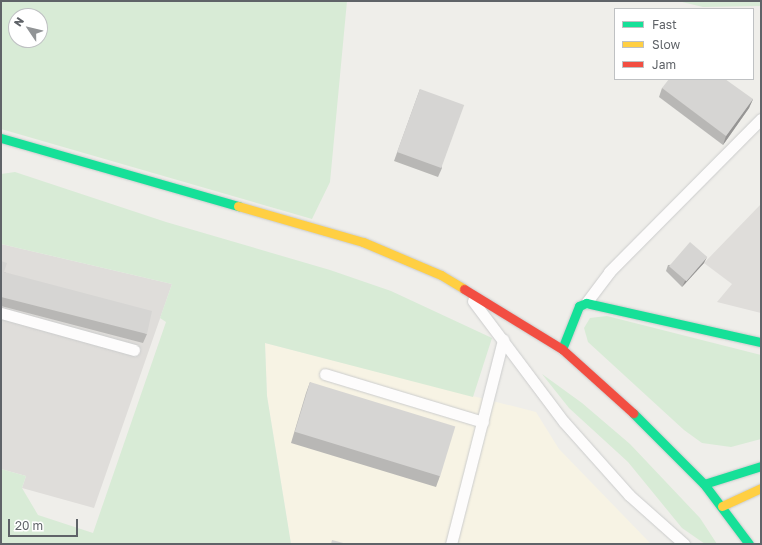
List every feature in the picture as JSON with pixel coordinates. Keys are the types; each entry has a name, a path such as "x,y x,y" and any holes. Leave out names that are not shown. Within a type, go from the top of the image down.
{"main road":[{"path":"1,138 363,242 441,275 562,349 644,423 704,484 749,544"},
{"path":"562,349 579,306 586,303 761,342"},
{"path":"704,484 761,466"},
{"path":"722,506 761,488"}],"lane":[{"path":"586,303 609,272 761,119"},
{"path":"463,288 564,422 629,495 684,544"},
{"path":"1,313 134,350"},
{"path":"451,544 503,340"},
{"path":"325,374 483,422"}],"shaded area":[{"path":"761,204 761,313 717,302 732,284 704,263"},
{"path":"1,244 172,284 94,508 22,488 26,476 1,469"},
{"path":"265,343 536,412 559,449 651,544 291,544 267,396"}],"green space":[{"path":"1,1 347,1 330,182 312,219 1,129"},
{"path":"678,1 761,1 761,6 703,7"},
{"path":"15,172 166,222 330,270 391,291 492,338 473,397 265,343 267,396 291,544 1,544 1,469 26,476 22,488 38,515 93,533 166,322 160,318 172,284 1,244 1,174"},
{"path":"607,316 761,355 761,439 731,447 702,443 684,430 588,342 584,328 590,318"},
{"path":"542,374 582,403 630,444 700,518 717,544 705,544 682,528 628,462 569,408"}],"building":[{"path":"668,80 726,80 753,99 726,136 662,88"},
{"path":"420,89 464,105 441,168 397,152"},
{"path":"690,242 707,257 686,281 669,266"},
{"path":"1,261 7,263 4,272 152,311 147,334 1,297"},
{"path":"310,382 455,426 440,476 295,432"},
{"path":"332,540 347,544 331,544"}],"traffic: fast":[{"path":"1,138 238,206"},
{"path":"562,349 579,306 586,303 761,342"},
{"path":"633,413 704,484 749,544"},
{"path":"704,484 761,466"}],"traffic: slow":[{"path":"238,206 363,242 441,275 464,289"},
{"path":"722,506 761,488"}],"traffic: jam":[{"path":"464,289 562,349 633,413"}]}
